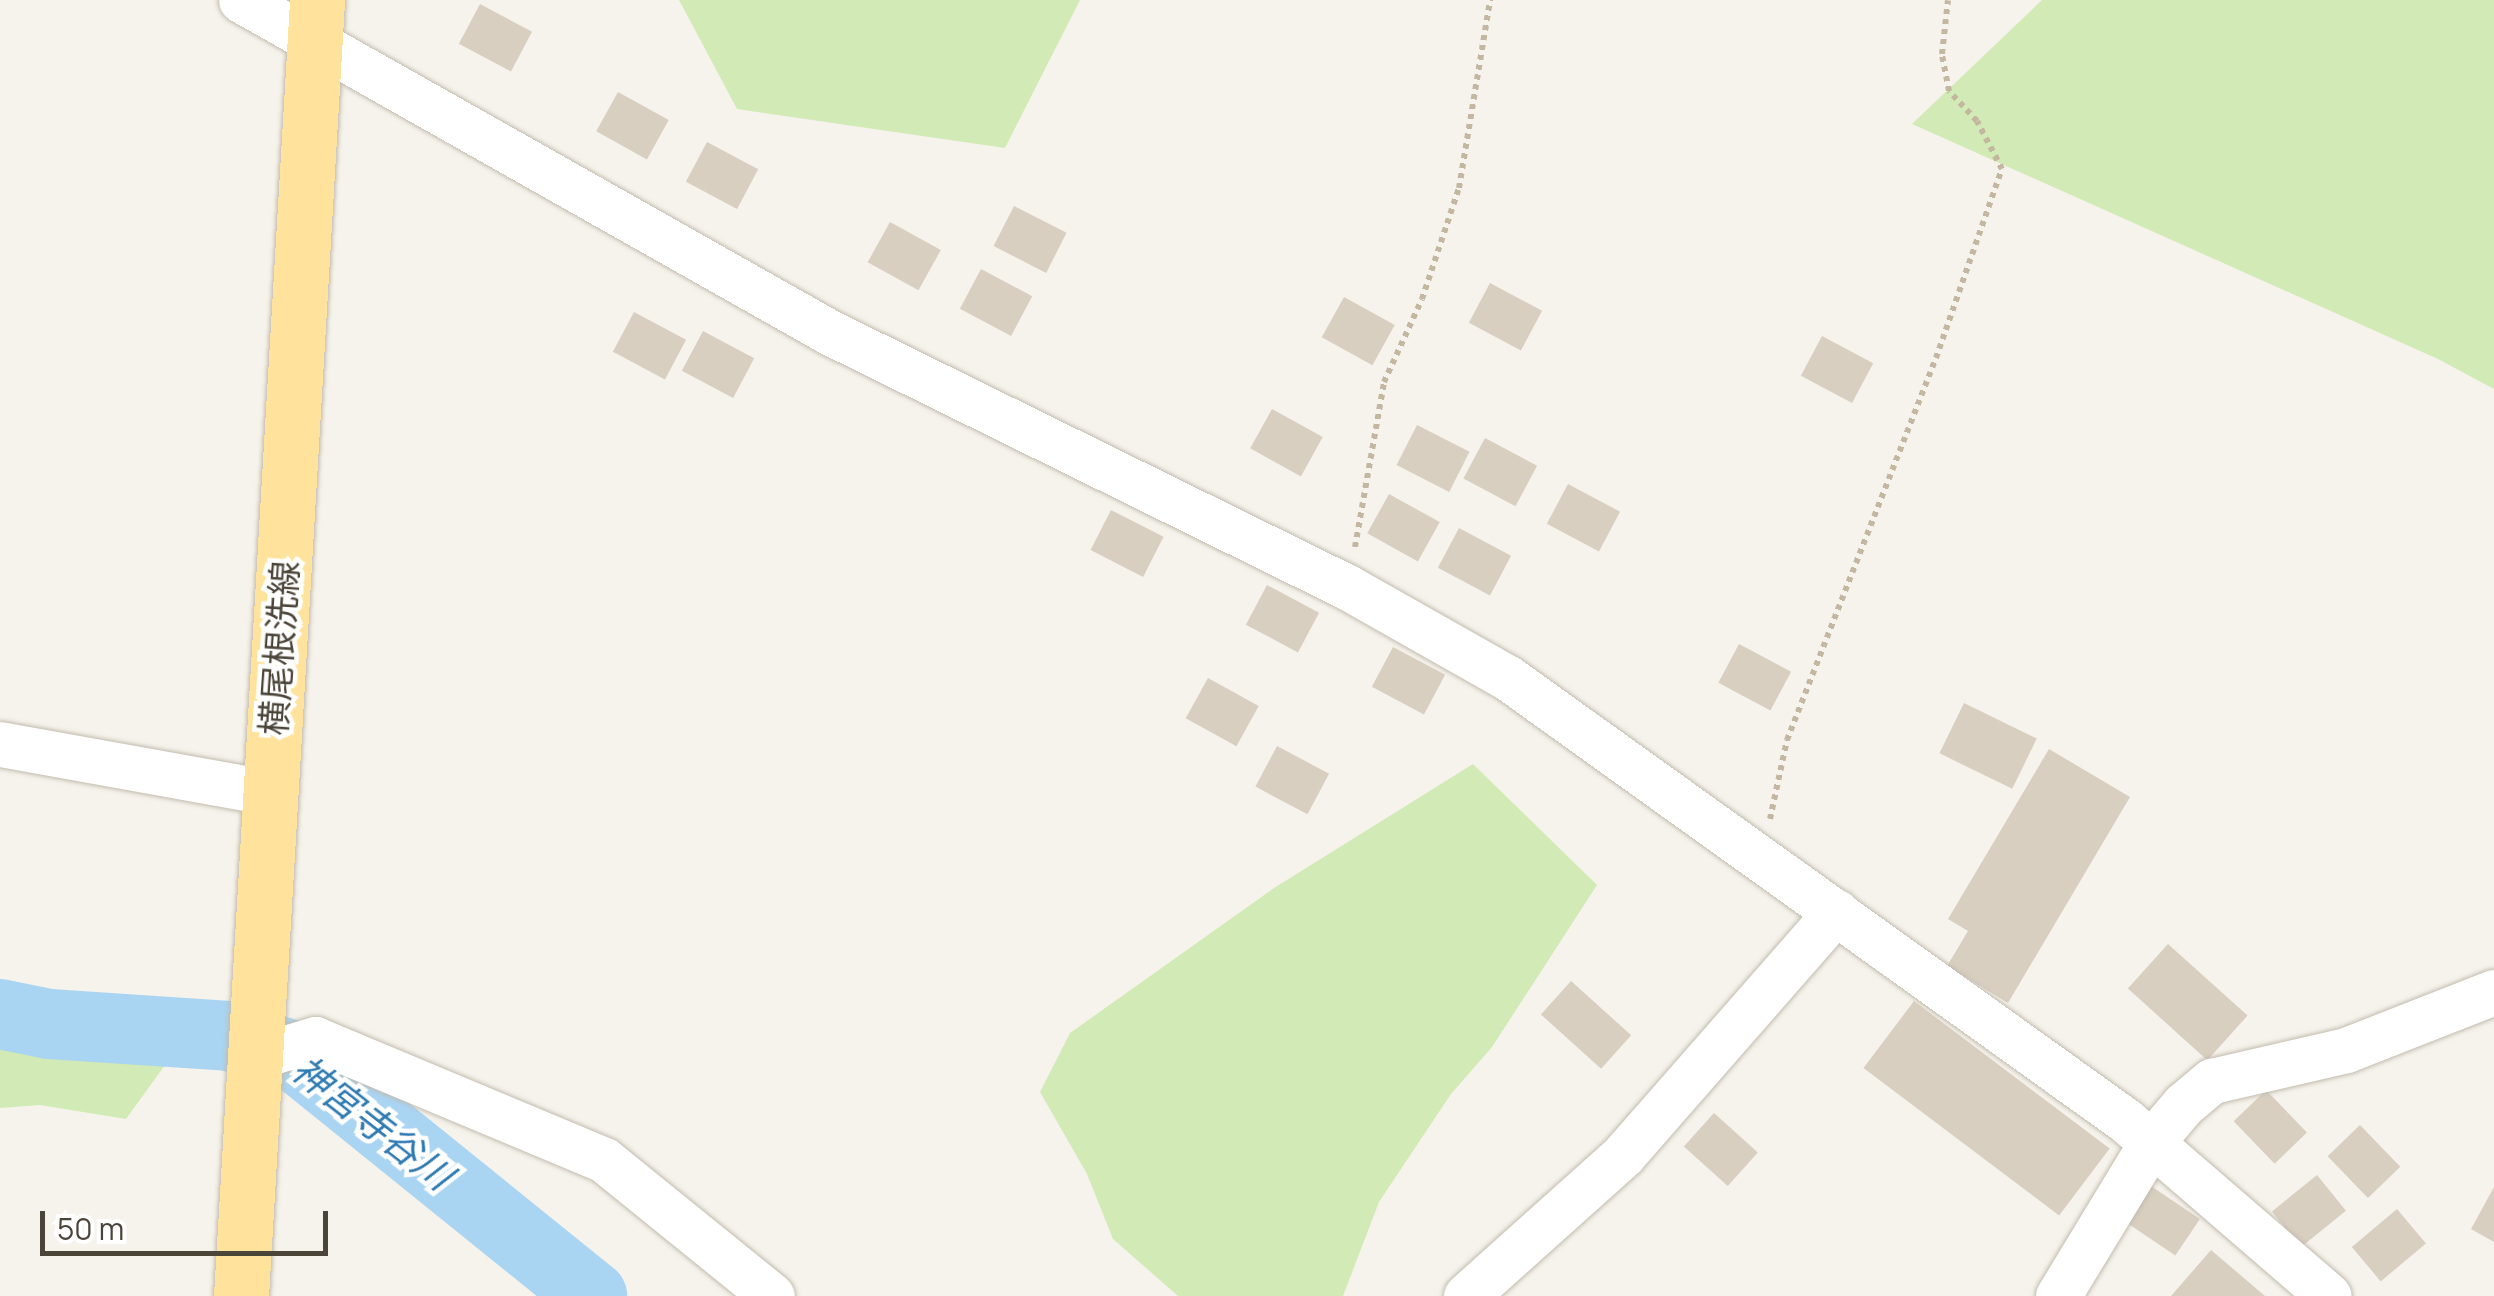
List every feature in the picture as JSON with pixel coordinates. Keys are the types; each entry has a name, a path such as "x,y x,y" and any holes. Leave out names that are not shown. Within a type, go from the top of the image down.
{"main road":[{"name":"横尾根洗線","path":"241,1296 316,20"}],"street":[{"path":"242,0 316,20 830,332 1348,587 1508,678 2151,1143 2329,1296"},
{"path":"0,744 268,792"},
{"path":"1466,1296 1624,1154 1836,912"},
{"path":"2058,1296 2151,1143 2183,1105 2212,1082 2346,1050 2494,992"},
{"path":"252,1058 314,1038 604,1160 772,1296"}],"path":[{"path":"1348,587 1384,382 1422,299 1459,188 1490,0"},
{"path":"1760,860 1787,740 1936,358 2002,169 1977,121 1949,91 1942,54 1948,0"}],"green space":[{"path":"679,0 1080,0 1005,148 737,109"},
{"path":"2042,0 2494,0 2494,389 2438,359 1912,124"},
{"path":"1473,764 1597,885 1492,1047 1451,1094 1379,1202 1343,1296 1178,1296 1113,1239 1087,1174 1040,1092 1070,1033 1274,888"},
{"path":"0,1010 165,1065 126,1119 40,1105 0,1108"}],"building":[{"path":"480,4 532,32 511,71 459,44"},
{"path":"618,92 669,120 647,159 596,131"},
{"path":"707,142 758,169 737,209 686,182"},
{"path":"1014,206 1067,233 1046,273 994,246"},
{"path":"890,222 941,250 918,290 868,262"},
{"path":"981,269 1032,296 1011,336 960,309"},
{"path":"1490,283 1542,311 1521,350 1469,323"},
{"path":"1344,297 1395,325 1372,365 1322,337"},
{"path":"634,312 686,340 665,379 613,352"},
{"path":"703,331 754,358 733,398 682,371"},
{"path":"1822,336 1873,363 1852,403 1801,376"},
{"path":"1272,409 1323,437 1301,476 1250,448"},
{"path":"1417,425 1470,452 1449,492 1397,465"},
{"path":"1485,438 1537,466 1515,506 1463,479"},
{"path":"1568,484 1620,512 1599,551 1547,524"},
{"path":"1389,494 1440,522 1418,561 1367,533"},
{"path":"1111,510 1164,537 1143,577 1091,550"},
{"path":"1459,528 1511,556 1490,595 1438,568"},
{"path":"1267,585 1319,613 1298,652 1246,625"},
{"path":"1739,644 1791,672 1770,711 1718,683"},
{"path":"1393,647 1445,675 1424,714 1372,687"},
{"path":"1208,678 1259,706 1236,746 1186,718"},
{"path":"1964,703 2037,739 2012,789 1939,753"},
{"path":"1277,746 1329,774 1307,814 1255,787"},
{"path":"2049,749 2130,797 2008,1003 1947,966 1968,931 1948,919"},
{"path":"2168,944 2248,1016 2207,1060 2128,989"},
{"path":"1571,981 1631,1035 1601,1069 1541,1014"},
{"path":"1914,1001 2110,1148 2059,1216 1863,1068"},
{"path":"2266,1090 2307,1132 2275,1164 2234,1121"},
{"path":"1714,1113 1758,1152 1728,1186 1684,1146"},
{"path":"2360,1125 2400,1167 2368,1198 2328,1156"},
{"path":"2317,1175 2346,1211 2301,1247 2272,1212"},
{"path":"2151,1186 2200,1219 2175,1255 2126,1222"},
{"path":"2494,1187 2494,1242 2471,1229"},
{"path":"2397,1209 2426,1243 2381,1281 2352,1247"},
{"path":"2211,1250 2265,1296 2171,1296"}],"waterway":[{"name":"神宮寺谷川","path":"0,1014 49,1024 229,1036 295,1056 592,1296"}]}
